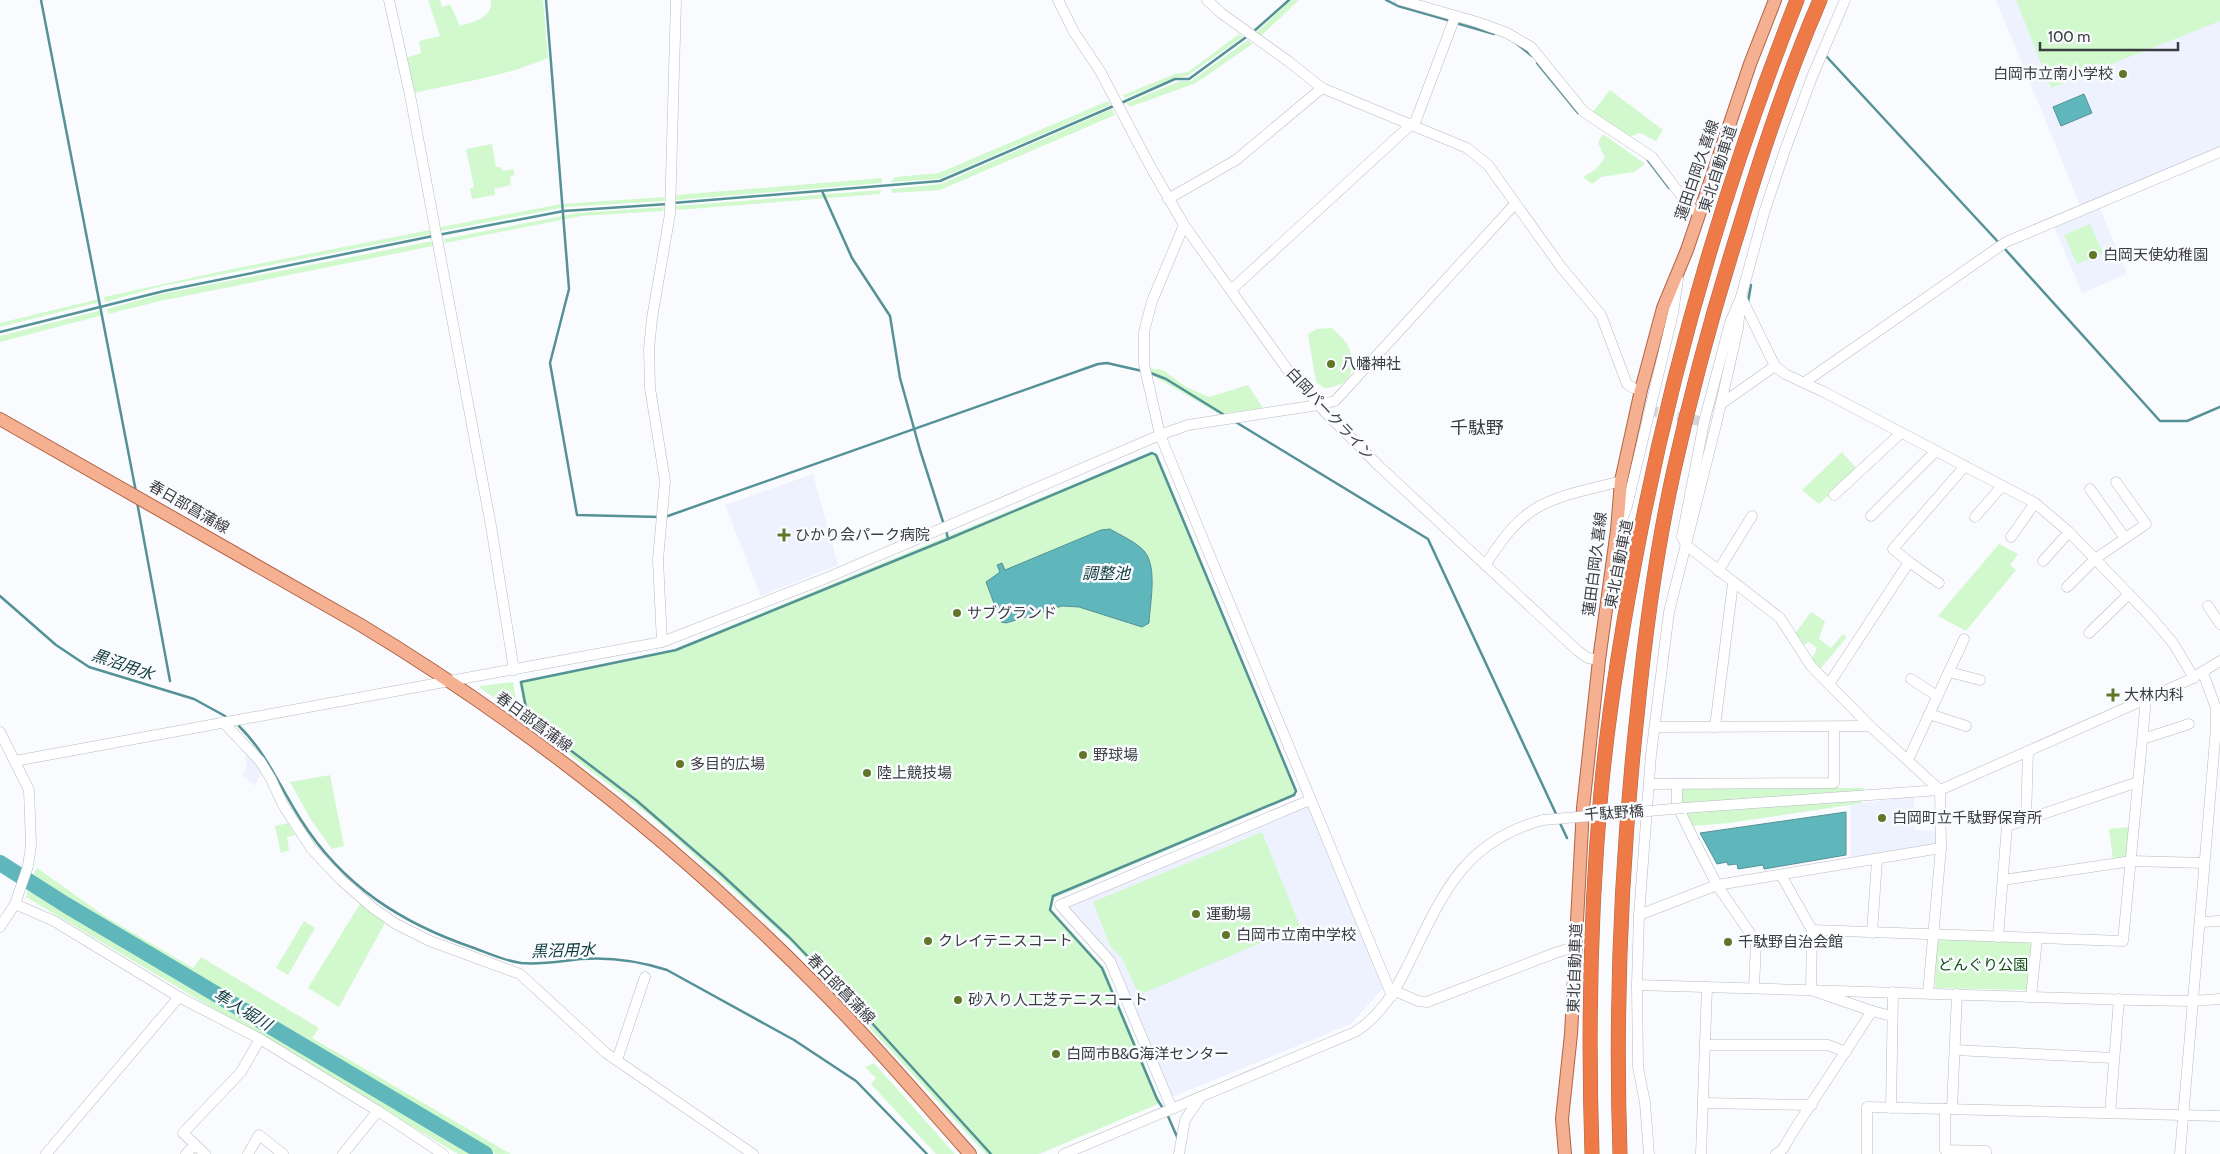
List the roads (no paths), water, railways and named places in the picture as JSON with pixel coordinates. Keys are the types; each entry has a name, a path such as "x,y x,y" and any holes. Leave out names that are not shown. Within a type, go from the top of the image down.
{"highway":[{"name":"東北自動車道","path":"1592,1154 1590,982 1596,862 1603,774 1626,612 1653,469 1691,314 1739,154 1797,0"},
{"path":"1620,1154 1617,1041 1624,864 1642,665 1658,553 1680,443 1723,281 1763,152 1820,0"}],"main road":[{"name":"蓮田白岡久喜線","path":"1565,1154 1562,1119 1571,1034 1574,947 1583,808 1599,660 1617,530 1621,481 1641,390 1663,308 1679,269 1750,64 1775,0"},
{"name":"春日部菖蒲線","path":"0,419 343,614 407,653 530,737 604,794 678,855 820,988 970,1154"}],"street":[{"path":"389,0 410,95 491,526 514,670"},
{"path":"662,642 658,560 665,481 650,388 649,349 652,318 670,214 676,0"},
{"name":"白岡パークライン","path":"1058,0 1074,32 1114,95 1168,199 1184,225 1287,369 1318,405 1380,467 1485,565 1578,651 1588,658 1599,660"},
{"path":"1207,0 1221,13 1322,88 1467,148 1477,155 1488,165 1561,267 1602,315 1627,384 1641,390"},
{"path":"1400,0 1507,33 1531,47 1584,112 1652,157 1690,207 1699,213"},
{"path":"1845,0 1812,77 1784,153 1764,213 1740,297 1730,323 1704,422 1682,537 1686,546 1780,618 1811,666 1870,726 1940,790 1941,848 1928,993"},
{"path":"1231,290 1412,126 1416,120 1455,17"},
{"path":"1168,199 1236,160 1322,88"},
{"path":"1805,382 2006,242 2220,152"},
{"path":"15,761 662,642 824,579 1160,435 1188,425 1335,401 1515,204"},
{"path":"1184,225 1152,301 1144,332 1144,364 1160,435 1310,800 1393,994 1427,1002 1574,947"},
{"path":"1617,530 1627,506 1673,313 1679,269"},
{"path":"1740,297 1775,366 1785,374 1805,382 2035,503 2069,532 2173,643 2198,676 2216,708 2216,773 2204,863 2201,922 2192,1001 2180,1154"},
{"path":"1649,1154 1645,1103 1638,1067 1637,985 1639,915 1655,727 1669,612 1721,404 1738,328 1740,297"},
{"path":"1721,404 1775,366"},
{"path":"1834,495 1901,432"},
{"path":"1871,516 1936,451"},
{"path":"1939,583 1893,549 1965,466"},
{"path":"1485,565 1509,532 1524,516 1541,505 1565,496 1621,481"},
{"path":"2067,587 2095,559 2146,524 2116,482"},
{"path":"1975,517 2002,486"},
{"path":"2090,489 2125,538"},
{"path":"2011,537 2035,503"},
{"path":"1718,571 1752,516"},
{"path":"2043,561 2069,532"},
{"path":"1828,684 1909,562"},
{"path":"1715,727 1733,583"},
{"path":"2088,633 2128,594"},
{"path":"2208,606 2220,624"},
{"path":"1908,760 1964,639"},
{"name":"千駄野橋","path":"1064,1154 1355,1032 1362,1027 1393,994 1437,906 1464,866 1488,843 1515,829 1543,820 1940,790 2198,676 2220,661"},
{"path":"1949,672 1980,680"},
{"path":"1911,679 1937,696"},
{"path":"1812,930 2123,941 2146,699"},
{"path":"1929,714 1966,726"},
{"path":"223,722 257,757 293,821 311,848 340,880 373,908 396,924 430,941 520,974 588,1037 617,1060 753,1154"},
{"path":"2142,736 2148,737 2190,724"},
{"path":"1649,784 1834,783 1834,726"},
{"path":"1655,727 1870,726"},
{"path":"0,732 29,790 31,804 31,845 28,866 17,898 0,927"},
{"path":"2026,820 2028,751"},
{"path":"1998,937 2007,826 2138,782"},
{"path":"1677,784 1677,805 1717,886 1756,942 1754,988"},
{"path":"1172,1109 1110,961 1060,905 1310,800"},
{"path":"1639,915 1717,886 1941,848"},
{"path":"1872,933 1877,860"},
{"path":"2003,880 2132,861 2204,863"},
{"path":"1781,876 1812,930 1811,990"},
{"path":"17,898 179,997 260,1039 378,1111 443,1154"},
{"path":"2201,922 2220,920"},
{"path":"2032,997 2037,939"},
{"path":"617,1060 645,977"},
{"path":"1637,985 2192,1001 2220,999"},
{"path":"1702,1154 1707,987"},
{"path":"1811,990 1872,1012 1892,1016"},
{"path":"1891,1108 1893,992"},
{"path":"1957,994 1945,1150 1986,1151 1986,1154"},
{"path":"46,1154 179,997"},
{"path":"2110,1113 2119,999"},
{"path":"1776,1154 1783,1149 1872,1012"},
{"path":"205,1154 184,1133 241,1072 260,1039"},
{"path":"1705,1044 1828,1045 1846,1052"},
{"path":"1954,1050 2114,1058"},
{"path":"1178,1154 1180,1136 1185,1120 1194,1103 1201,1096"},
{"path":"1703,1103 1812,1105"},
{"path":"1867,1154 1868,1107 2220,1116"},
{"path":"343,1154 378,1111"},
{"path":"248,1154 259,1135 283,1154"},
{"path":"186,1154 195,1145"}],"water":[{"path":"2084,94 2092,113 2061,126 2053,107"},
{"name":"調整池","path":"1110,529 1134,542 1147,554 1152,572 1149,623 1142,627 1079,607 1062,606 1006,623 1001,622 986,582 1000,572 997,565 1002,563 1005,570 1101,530"},
{"path":"1846,812 1846,855 1764,869 1763,865 1738,869 1737,864 1728,865 1727,862 1717,864 1700,833"}],"waterway":[{"path":"41,0 136,492"},
{"path":"546,0 569,289 550,363 577,515 660,517"},
{"path":"1253,32 1289,0"},
{"path":"1386,0 1398,6 1451,21"},
{"path":"1456,23 1494,34"},
{"path":"1121,103 1175,79 1189,79 1249,35"},
{"path":"1517,44 1532,56"},
{"path":"1826,56 2000,244"},
{"path":"1537,63 1578,113"},
{"path":"673,203 940,181 1116,105"},
{"path":"1647,159 1669,188"},
{"path":"822,191 852,258 890,316 900,378 944,525"},
{"path":"438,235 564,211 668,204"},
{"path":"0,332 164,291 433,236"},
{"path":"2004,248 2160,421 2187,421 2220,407"},
{"path":"1748,302 1751,285"},
{"path":"665,517 1098,364 1107,363 1142,371"},
{"path":"1148,372 1166,379 1226,416"},
{"path":"1234,421 1428,539 1557,816"},
{"path":"946,530 948,539 1152,453 1156,455 1296,791 1294,795 1053,896 1050,910 1102,968 1157,1099 1164,1110"},
{"path":"137,502 170,681"},
{"path":"948,539 676,650 521,682 528,718 636,800 719,872 789,937 870,1021 991,1154"},
{"name":"黒沼用水","path":"0,596 56,645 89,667 194,699 225,716"},
{"name":"黒沼用水","path":"239,726 258,748 317,843 355,883 398,914 447,938 515,962 536,964 581,959 614,959 646,964 667,970 794,1040 856,1081 927,1154"},
{"path":"1559,821 1567,838"},
{"name":"隼人堀川","path":"0,863 66,905 485,1154"},
{"path":"1167,1114 1178,1139"}],"tunnel":[{"path":"1648,410 1704,422"}],"place":[{"name":"白岡市立南小学校","path":"2123,74"},
{"name":"白岡天使幼稚園","path":"2093,255"},
{"name":"八幡神社","path":"1331,364"},
{"name":"ひかり会パーク病院","path":"784,535"},
{"name":"サブグランド","path":"957,613"},
{"name":"大林内科","path":"2113,695"},
{"name":"野球場","path":"1083,755"},
{"name":"多目的広場","path":"680,764"},
{"name":"陸上競技場","path":"867,773"},
{"name":"白岡町立千駄野保育所","path":"1882,818"},
{"name":"運動場","path":"1196,914"},
{"name":"白岡市立南中学校","path":"1226,935"},
{"name":"クレイテニスコート","path":"928,941"},
{"name":"千駄野自治会館","path":"1728,942"},
{"name":"砂入り人工芝テニスコート","path":"958,1000"},
{"name":"白岡市B&G海洋センター","path":"1056,1054"}],"district":[{"name":"千駄野","path":"1477,428"}],"park label":[{"name":"どんぐり公園","path":"1983,965"}]}
